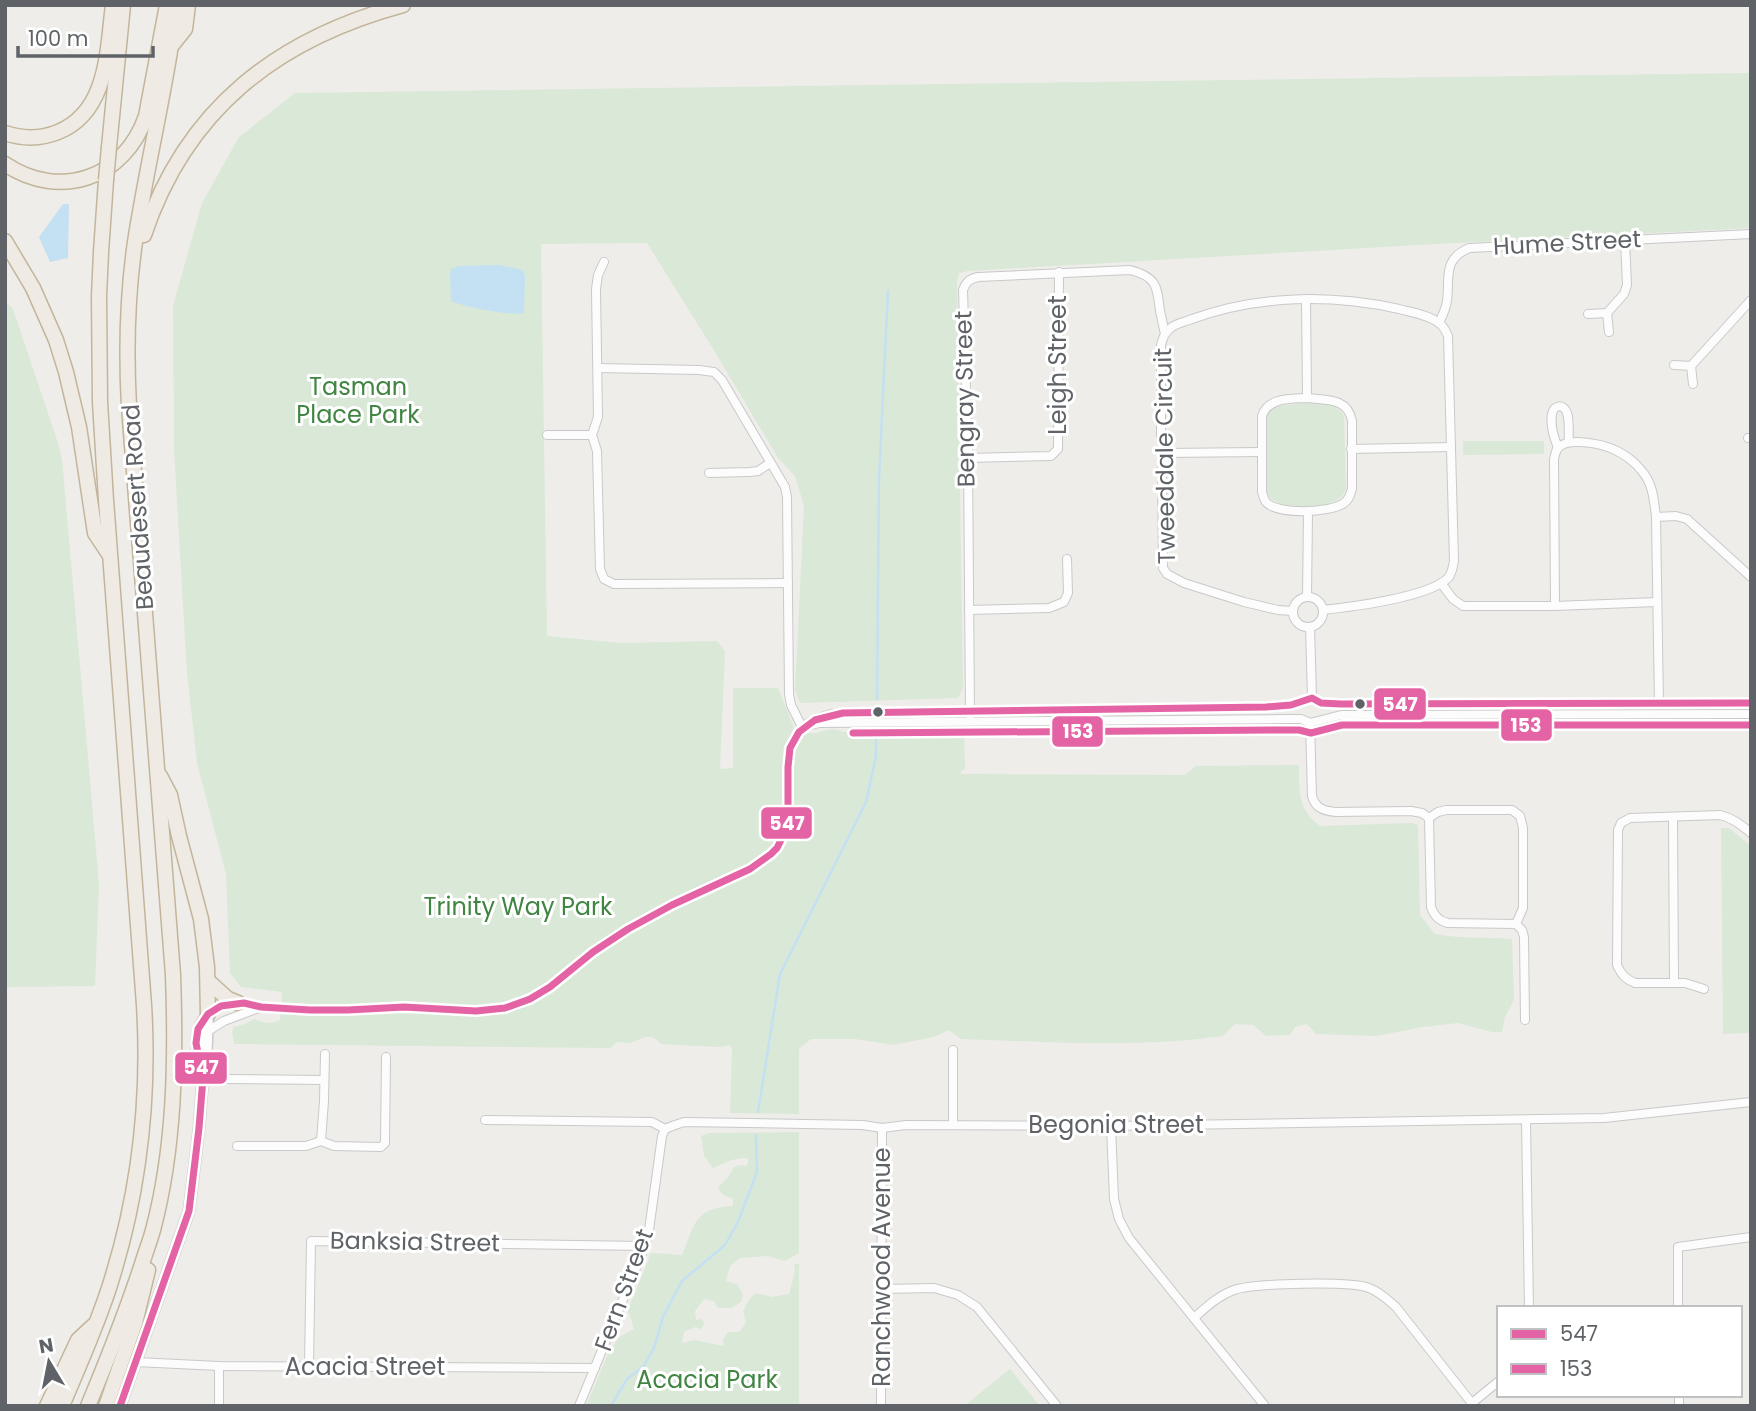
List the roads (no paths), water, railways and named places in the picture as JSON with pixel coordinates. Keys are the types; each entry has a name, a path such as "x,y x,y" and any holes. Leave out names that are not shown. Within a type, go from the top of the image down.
{"highway":[{"path":"5,133 25,137 44,136 64,130 85,113 97,95 116,28 113,5"},
{"name":"Beaudesert Road","path":"62,1406 96,1323 119,1254 135,1183 145,1082 144,1014 110,555 99,346 101,252 116,28 123,5"},
{"path":"167,5 174,29"},
{"name":"Beaudesert Road","path":"153,1231 173,1102 174,1013 127,342 138,229 177,5"},
{"path":"5,164 21,174 39,180 61,182 89,177 113,164 133,144 142,128 174,29 188,5"},
{"path":"131,284 149,220 162,191 185,150 222,105 262,69 297,46 343,24 403,5"},
{"path":"5,241 33,288 66,372 79,427 95,533 110,555"},
{"path":"158,772 170,795 201,919 208,981 208,1014"},
{"path":"208,981 228,999 238,1003"},
{"path":"88,1406 117,1336 153,1231"},
{"path":"106,1406 143,1295 153,1250 153,1231"},
{"path":"47,1406 78,1340 96,1323"}],"street":[{"name":"Hume Street","path":"1439,323 1447,300 1449,268 1459,252 1469,248 1751,234"},
{"path":"1588,314 1607,313 1624,294 1627,285 1625,240"},
{"path":"604,262 596,289 598,417 592,435 597,451 600,569 604,579 614,584 788,583"},
{"name":"Bengray Street","path":"970,722 965,284 978,277 1059,272 1130,270 1144,273 1158,290 1165,334"},
{"name":"Leigh Street","path":"968,458 1052,456 1058,449 1059,272"},
{"path":"1306,299 1307,398"},
{"name":"Tweeddale Circuit","path":"1293,611 1278,610 1217,594 1173,579 1163,568 1161,470 1166,453 1161,439 1161,345 1165,334 1173,326 1210,313 1239,306 1306,299 1346,300 1380,305 1439,323"},
{"path":"1693,384 1691,366 1751,300"},
{"path":"1607,313 1609,332"},
{"path":"1323,610 1381,602 1441,583 1451,574 1454,561 1448,336 1439,323"},
{"path":"1674,365 1691,366"},
{"path":"598,368 714,372 722,380 785,487 789,694 791,705 802,727"},
{"path":"1307,398 1343,404 1350,411 1352,421 1350,497 1346,503 1336,507 1308,512 1272,506 1265,502 1262,492 1261,452 1264,409 1282,400 1307,398"},
{"path":"1555,606 1554,460 1558,448 1553,433 1552,413 1557,407 1562,406 1568,414 1569,442"},
{"path":"547,435 592,435"},
{"path":"1558,448 1569,442 1595,443 1615,450 1643,471 1653,490 1656,517 1658,713"},
{"path":"1351,449 1451,447"},
{"path":"1166,453 1261,452"},
{"path":"709,473 758,471 770,463"},
{"path":"1307,597 1308,512"},
{"path":"1656,517 1676,516 1687,519 1751,577"},
{"path":"969,610 1049,608 1064,602 1068,593 1067,559"},
{"path":"1441,583 1453,599 1463,606 1657,602"},
{"path":"1307,597 1316,600 1323,610 1321,620 1310,627 1297,623 1293,611 1296,603 1307,597"},
{"path":"1310,627 1312,698"},
{"path":"120,1406 189,1211 202,1078 196,1043 198,1029 208,1014 220,1006 238,1003 261,1007 339,1010 406,1007 468,1012 494,1011 520,1004 560,981 616,935 767,858 777,848 787,821 788,757 794,738 802,727 817,719 843,713 1266,707 1301,703 1308,698 1321,703 1751,703"},
{"path":"1301,703 1298,709 1310,721 1312,796 1318,807 1329,812 1411,811 1429,818"},
{"path":"1310,721 1323,714 1321,703"},
{"path":"802,727 820,723 1310,721 1341,715 1751,713"},
{"path":"1429,818 1438,812 1454,810 1512,810 1520,816 1523,828 1523,908 1516,924"},
{"path":"1704,989 1685,983 1635,983 1621,974 1617,965 1618,830 1621,823 1630,818 1720,816 1730,818 1751,833"},
{"path":"1673,817 1674,983"},
{"path":"1429,818 1433,915 1448,923 1516,924 1524,937 1525,1020"},
{"path":"208,1031 224,1021 261,1007"},
{"path":"202,1078 206,1065 208,1014"},
{"path":"953,1050 953,1125"},
{"path":"321,1141 325,1054"},
{"path":"237,1146 306,1146 321,1141 334,1146 381,1147 385,1143 386,1056"},
{"path":"225,1079 324,1080"},
{"name":"Begonia Street","path":"485,1120 652,1122 665,1129 684,1122 863,1125 882,1128 906,1125 1111,1126 1604,1118 1751,1102"},
{"path":"1526,1120 1529,1306"},
{"path":"1111,1126 1114,1199 1119,1219 1129,1237 1265,1406"},
{"name":"Ranchwood Avenue","path":"881,1406 882,1128"},
{"name":"Fern Street","path":"579,1406 645,1246 665,1129"},
{"path":"1678,1306 1678,1247 1751,1237"},
{"name":"Banksia Street","path":"309,1366 311,1241 645,1246"},
{"path":"1194,1318 1216,1298 1234,1290 1254,1286 1348,1284 1369,1288 1396,1307 1473,1404 1497,1383"},
{"path":"882,1289 934,1288 958,1294 977,1307 1056,1406"},
{"name":"Acacia Street","path":"136,1363 595,1368"},
{"path":"219,1366 219,1406"}],"water":[{"path":"63,204 69,204 68,258 50,262 39,237"},
{"path":"498,265 523,271 524,313 487,310 451,301 451,269 459,266"}],"waterway":[{"path":"877,699 879,479 888,291"},
{"path":"758,1112 780,974 866,802 876,756 876,734"},
{"path":"611,1406 627,1379 643,1367 654,1348 663,1317 682,1281 725,1245 738,1222 757,1172 756,1135"}],"park label":[{"name":"Tasman Place Park","path":"358,401"},
{"name":"Trinity Way Park","path":"518,907"},
{"name":"Acacia Park","path":"707,1380"}]}
